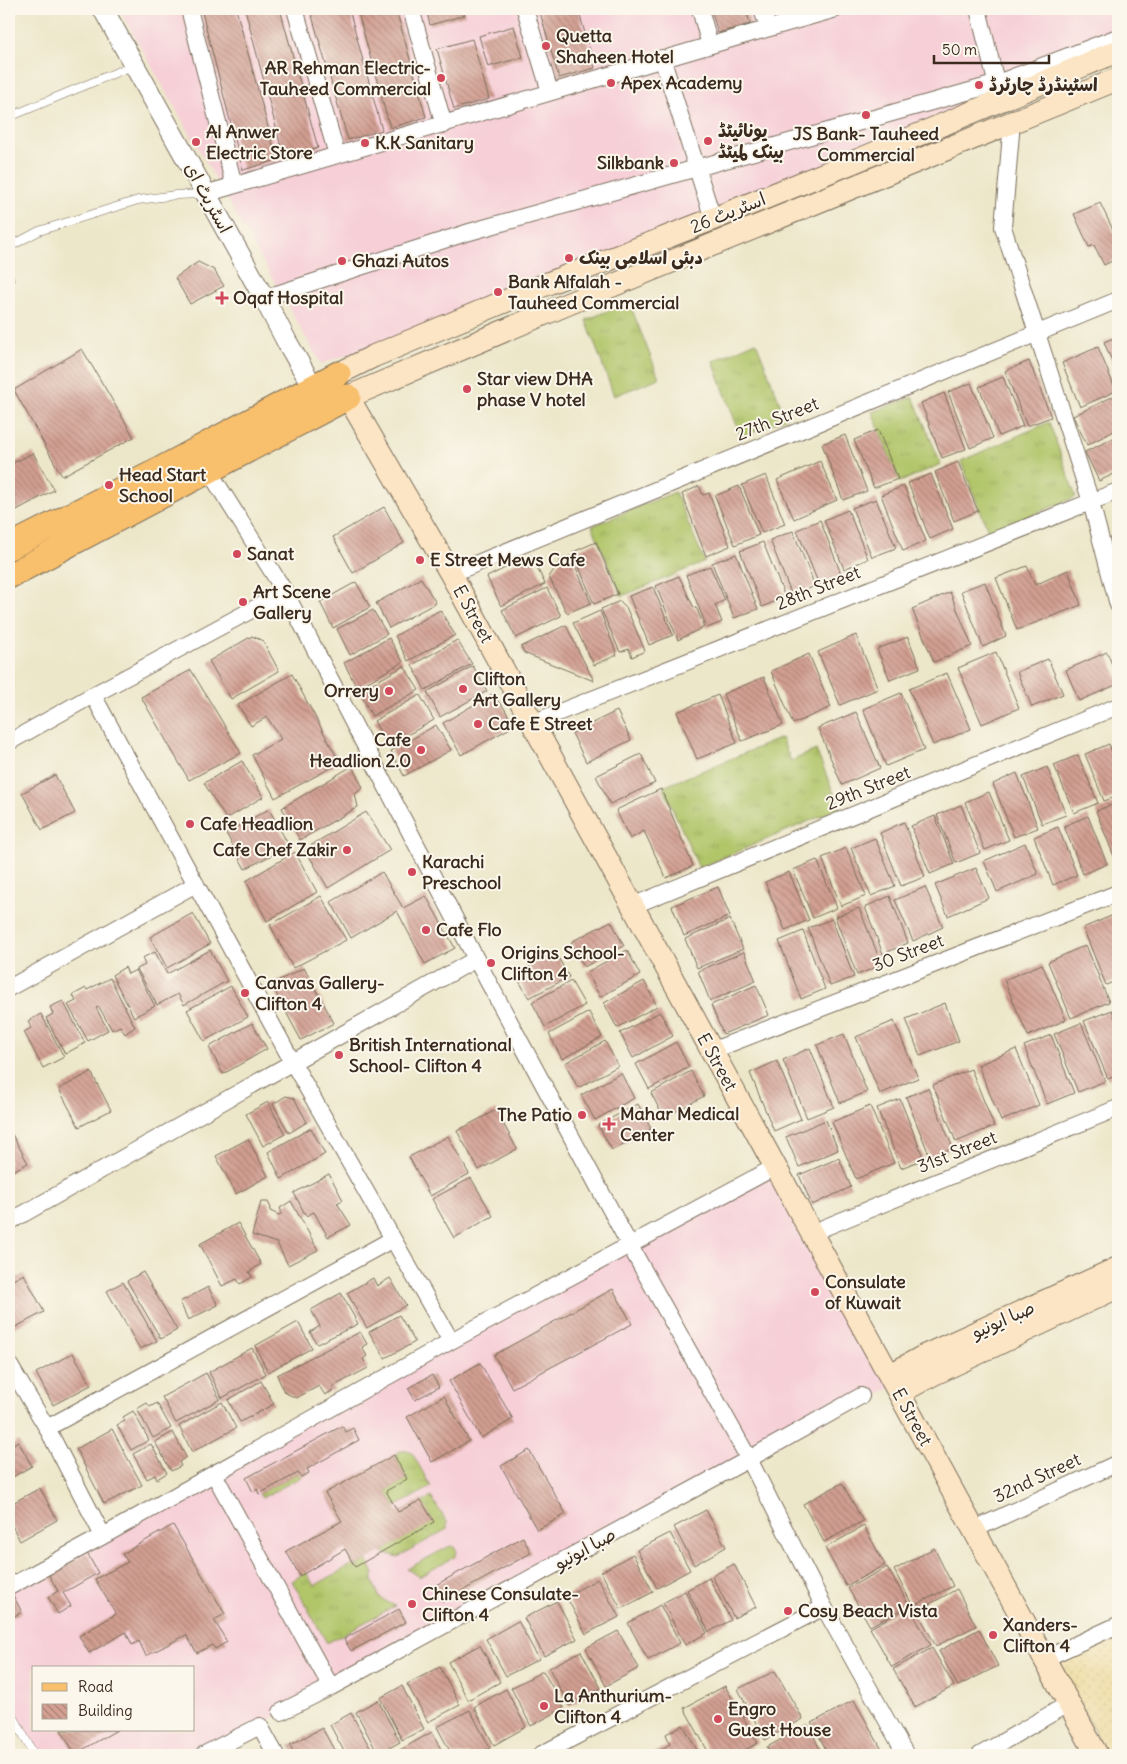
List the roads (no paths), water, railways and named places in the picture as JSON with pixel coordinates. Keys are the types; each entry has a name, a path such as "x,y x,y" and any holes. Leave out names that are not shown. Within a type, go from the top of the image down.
{"main road":[{"name":"اسٹریٹ 26","path":"338,374 374,356 541,287 713,220 863,158 998,92 1118,51"},
{"name":"اسٹریٹ 26","path":"348,396 579,299 1118,79"},
{"path":"9,547 152,474 338,374"},
{"path":"9,576 348,396"},
{"name":"E Street","path":"348,396 451,574 1097,1755"},
{"name":"صبا ایونیو","path":"894,1384 933,1352 1118,1268"},
{"name":"صبا ایونیو","path":"894,1384 932,1375 1118,1287"}],"street":[{"name":"اسٹریٹ ای","path":"104,9 313,387"},
{"path":"189,9 234,186"},
{"path":"295,9 337,155"},
{"path":"412,9 444,124"},
{"path":"525,9 550,92"},
{"path":"700,9 710,45"},
{"path":"762,9 768,28"},
{"path":"205,194 662,58 836,9"},
{"path":"978,9 998,92"},
{"path":"264,298 466,233 698,168 998,92 1118,37"},
{"path":"662,58 713,220"},
{"path":"1012,122 1003,227 1091,502 1118,605"},
{"name":"27th Street","path":"451,574 1118,300"},
{"path":"209,471 284,592 476,959 629,1244 749,1459 824,1607 906,1755"},
{"name":"28th Street","path":"532,723 1118,491"},
{"path":"9,742 284,592"},
{"path":"93,695 293,1063 451,1342"},
{"name":"29th Street","path":"632,906 1118,706"},
{"path":"9,988 196,884"},
{"name":"30 Street","path":"711,1051 1118,894"},
{"path":"9,1222 476,959"},
{"name":"31st Street","path":"811,1233 1118,1108"},
{"path":"9,1587 629,1244 775,1167"},
{"path":"47,1428 393,1239"},
{"path":"9,1364 47,1428 103,1536"},
{"name":"صبا ایونیو","path":"281,1712 331,1687 749,1459 860,1396"},
{"name":"32nd Street","path":"973,1530 1118,1463"},
{"path":"214,1474 331,1687"},
{"path":"540,1755 824,1607"},
{"path":"1044,1659 1118,1625"},
{"path":"980,1755 1068,1704"},
{"path":"204,1755 260,1726 276,1755"}],"lane":[{"path":"9,117 134,65"},
{"path":"9,247 40,231 138,200 176,195 205,194"},
{"path":"9,1708 34,1755"}],"place":[{"name":"Quetta Shaheen Hotel","path":"546,46"},
{"name":"AR Rehman Electric- Tauheed Commercial","path":"441,78"},
{"name":"Apex Academy","path":"611,83"},
{"name":"اسٹینڈرڈ چارٹرڈ","path":"979,85"},
{"name":"JS Bank- Tauheed Commercial","path":"866,115"},
{"name":"یونائیٹڈ بینک لمیٹڈ","path":"708,141"},
{"name":"Al Anwer Electric Store","path":"196,142"},
{"name":"K.K Sanitary","path":"365,143"},
{"name":"Silkbank","path":"674,163"},
{"name":"دبئی اسلامی بینک","path":"569,258"},
{"name":"Ghazi Autos","path":"342,261"},
{"name":"Bank Alfalah - Tauheed Commercial","path":"498,292"},
{"name":"Oqaf Hospital","path":"222,298"},
{"name":"Star view DHA phase V hotel","path":"467,389"},
{"name":"Head Start School","path":"109,485"},
{"name":"Sanat","path":"237,554"},
{"name":"E Street Mews Cafe","path":"420,560"},
{"name":"Art Scene Gallery","path":"243,602"},
{"name":"Clifton Art Gallery","path":"463,689"},
{"name":"Orrery","path":"389,691"},
{"name":"Cafe E Street","path":"478,724"},
{"name":"Cafe Headlion 2.0","path":"421,750"},
{"name":"Cafe Headlion","path":"190,824"},
{"name":"Cafe Chef Zakir","path":"347,850"},
{"name":"Karachi Preschool","path":"412,872"},
{"name":"Cafe Flo","path":"426,930"},
{"name":"Origins School- Clifton 4","path":"491,963"},
{"name":"Canvas Gallery- Clifton 4","path":"245,993"},
{"name":"British International School- Clifton 4","path":"339,1055"},
{"name":"The Patio","path":"582,1115"},
{"name":"Mahar Medical Center","path":"609,1124"},
{"name":"Consulate of Kuwait","path":"815,1292"},
{"name":"Chinese Consulate- Clifton 4","path":"412,1604"},
{"name":"Cosy Beach Vista","path":"788,1611"},
{"name":"Xanders- Clifton 4","path":"993,1635"},
{"name":"La Anthurium- Clifton 4","path":"544,1706"},
{"name":"Engro Guest House","path":"718,1719"}]}
